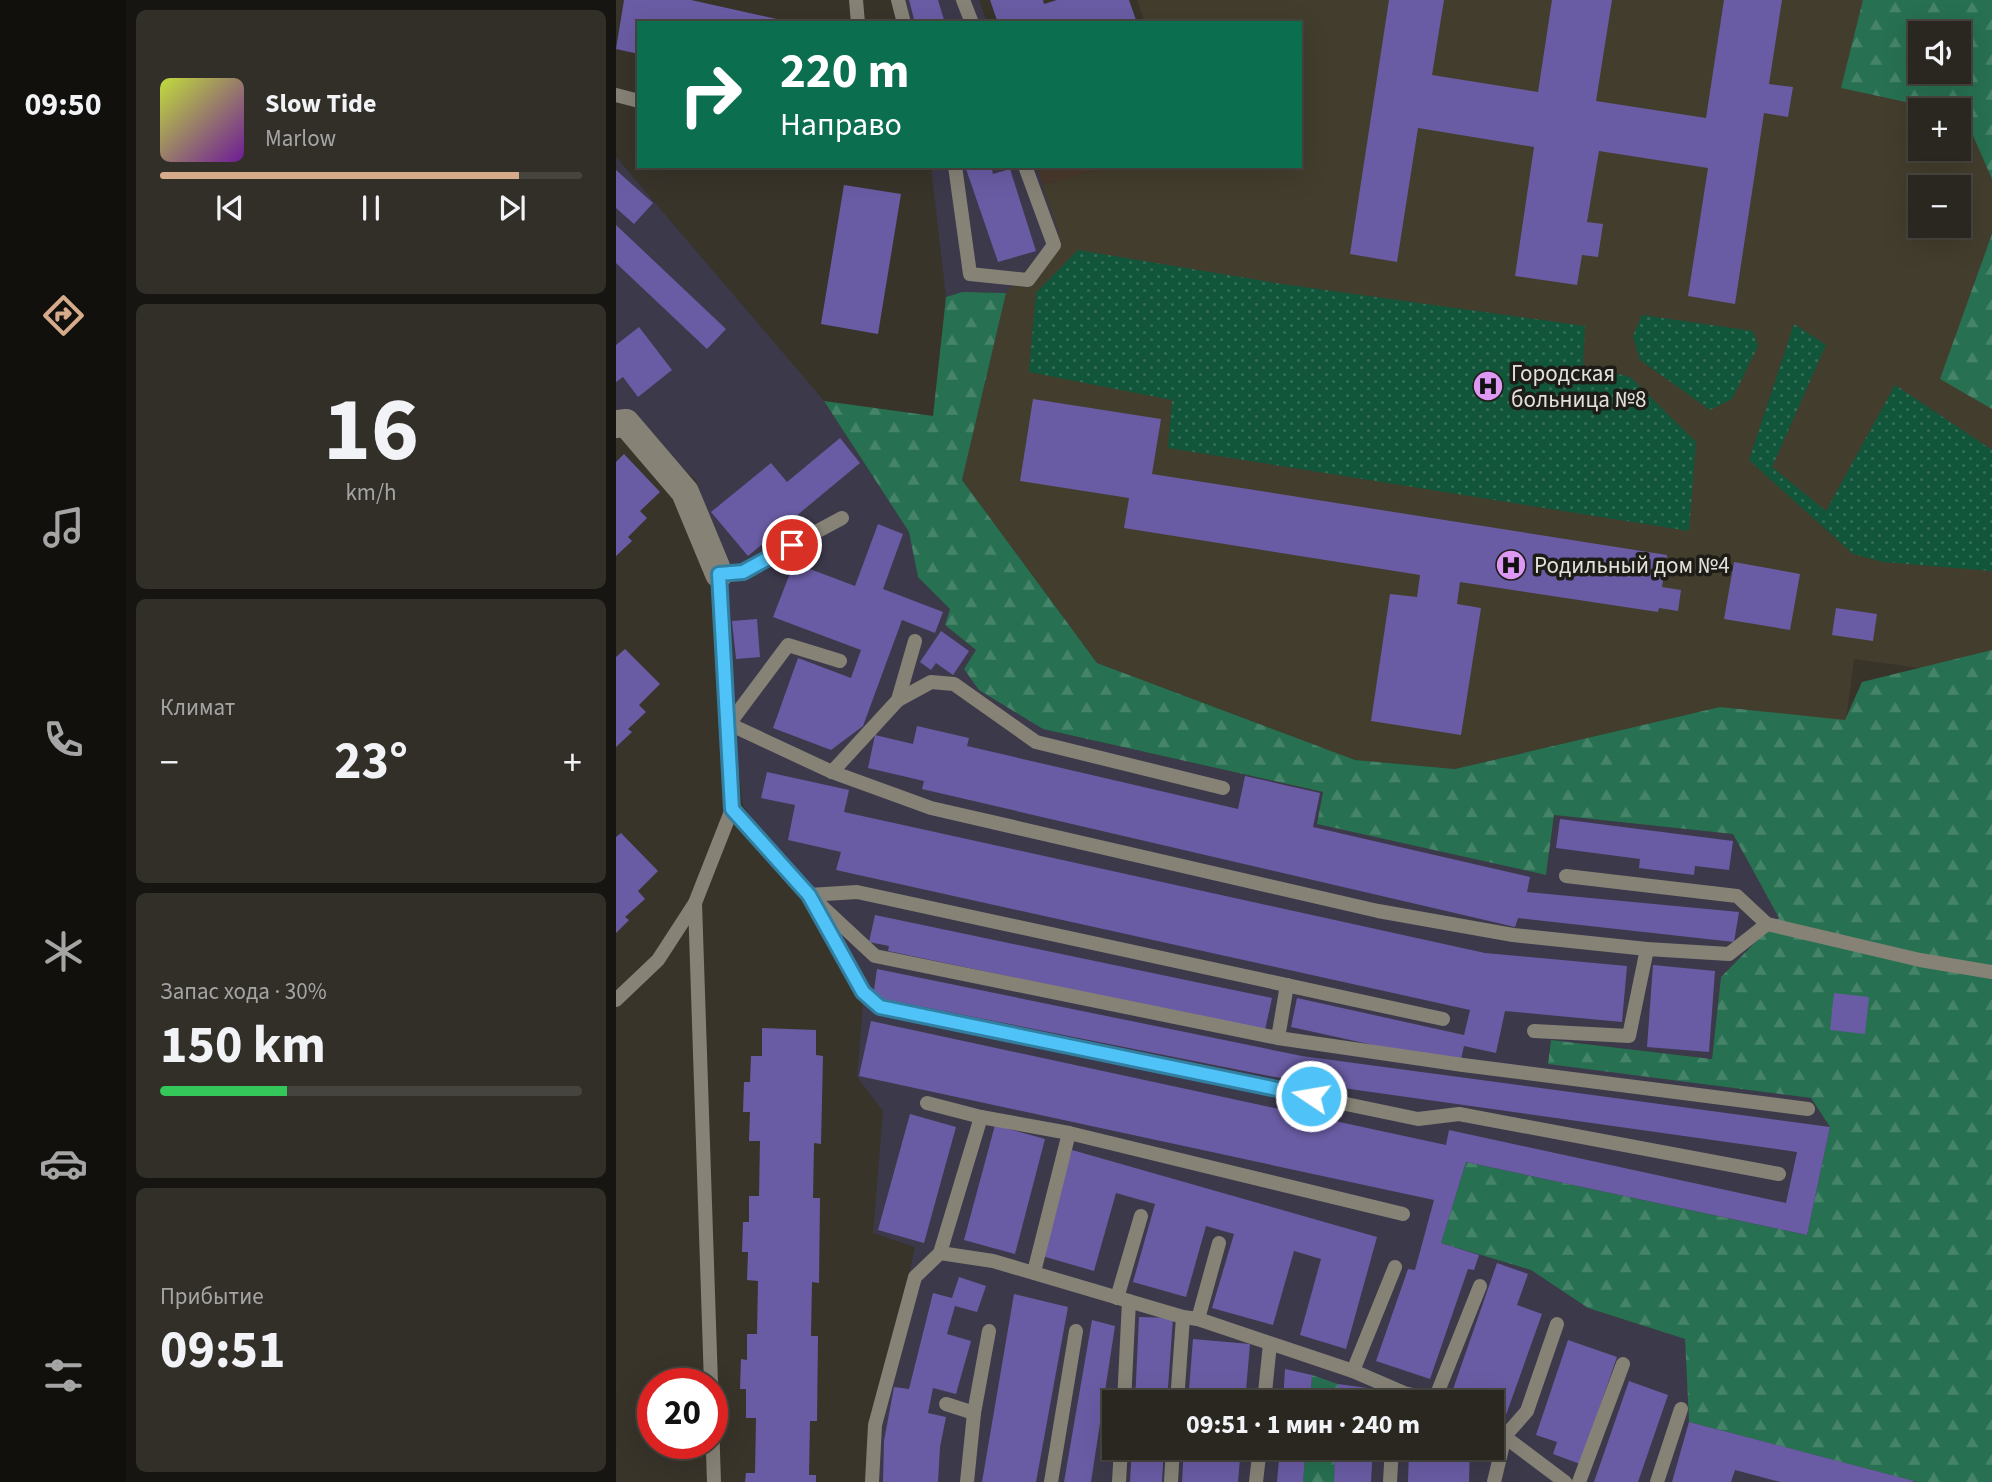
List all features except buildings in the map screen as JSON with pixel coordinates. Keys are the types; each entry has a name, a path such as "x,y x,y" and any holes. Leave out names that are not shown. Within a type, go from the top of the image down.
{"street":[{"path":"616,424 626,423 685,492 719,574"}],"lane":[{"path":"856,0 858,21"},
{"path":"898,0 903,21"},
{"path":"963,0 971,21"},
{"path":"616,95 637,100"},
{"path":"955,168 970,274 1028,280 1054,245 1026,168"},
{"path":"616,1000 658,960 695,903 732,809 719,574 743,572 842,518"},
{"path":"898,700 915,640"},
{"path":"729,724 788,645 840,661"},
{"path":"832,772 898,700 931,682 954,684 1036,742 1223,788"},
{"path":"729,724 832,772 931,808 1378,911 1513,935 1647,949 1729,954 1767,924"},
{"path":"732,809 809,895 875,956 1278,1038 1463,1065 1808,1109"},
{"path":"1566,876 1737,896 1767,924 1920,960 1992,972"},
{"path":"809,895 857,892 1443,1019"},
{"path":"809,895 863,992 880,1007 1418,1119 1459,1114 1779,1174"},
{"path":"695,903 710,1368"},
{"path":"1534,1031 1629,1036 1647,949"},
{"path":"1278,1038 1287,985"},
{"path":"927,1104 1069,1133 1404,1214"},
{"path":"872,1482 875,1425 915,1276 940,1253 981,1117"},
{"path":"1034,1272 1069,1133"},
{"path":"1124,1390 1123,1299 1141,1216"},
{"path":"1179,1390 1191,1318 1219,1243"},
{"path":"940,1253 993,1261 1191,1318 1353,1371 1389,1390"},
{"path":"1353,1371 1395,1267"},
{"path":"1443,1390 1480,1286"},
{"path":"1504,1428 1527,1411 1557,1324"},
{"path":"967,1482 974,1413 989,1331"},
{"path":"1051,1482 1076,1331"},
{"path":"1265,1390 1270,1344"},
{"path":"1580,1482 1623,1364"},
{"path":"946,1404 974,1413"},
{"path":"1657,1482 1681,1409"},
{"path":"1504,1436 1565,1482"},
{"path":"713,1459 714,1482"},
{"path":"1119,1482 1120,1460"},
{"path":"1171,1482 1172,1460"},
{"path":"1256,1482 1259,1460"},
{"path":"1390,1482 1391,1460"},
{"path":"1494,1482 1496,1460"}],"shaded area":[{"path":"892,0 979,0 986,21 897,21"},
{"name":"Городская больница №8","path":"1137,0 1992,0 1992,678 1854,659 1846,721 1720,707 1455,769 1355,760 1097,663 962,480 1006,293 1059,232 1042,185 1105,168 1302,168 1302,21 1144,21"},
{"path":"616,157 824,401 909,532 918,576 950,609 945,625 977,651 964,669 1043,729 1323,792 1318,824 1546,875 1554,815 1733,834 1779,918 1721,977 1712,1059 1551,1040 1548,1063 1811,1098 1830,1127 1807,1235 1466,1162 1442,1243 1531,1270 1588,1308 1685,1339 1689,1422 1917,1482 870,1482 871,1440 915,1247 873,1233 883,1111 857,1077 865,979 743,805 705,508 696,480 621,411 616,414"},
{"path":"931,168 1037,168 1059,232 1006,293 962,292 946,297"},
{"path":"1037,168 1105,168 1042,185"}],"green space":[{"path":"1863,0 1992,0 1992,179 1971,131 1971,98 1908,98 1908,102 1841,88"},
{"path":"1992,234 1992,409 1940,379"},
{"path":"1078,250 1282,284 1585,326 1583,365 1630,377 1696,442 1689,531 1168,448 1172,400 1029,372 1036,293"},
{"path":"962,292 1006,293 962,480 1097,663 1355,760 1455,769 1720,707 1845,720 1862,682 1992,650 1992,1482 1917,1482 1689,1422 1685,1339 1588,1308 1531,1270 1441,1243 1466,1162 1807,1235 1830,1127 1811,1098 1548,1064 1551,1040 1712,1059 1721,977 1779,918 1733,834 1554,815 1546,875 1317,824 1323,792 1043,729 979,690 964,669 976,650 945,625 950,609 918,577 909,532 824,401 933,416 946,297"},
{"path":"1642,315 1753,331 1758,346 1732,399 1710,410 1640,360 1633,336"},
{"path":"1794,324 1826,345 1772,467 1826,511 1895,385 1992,450 1992,571 1883,562 1853,554 1749,460"},
{"path":"1312,1375 1338,1384 1338,1390 1311,1390"},
{"path":"1305,1460 1335,1460 1334,1482 1303,1482"}],"place":[{"name":"Городская больница №8","path":"1488,386"},
{"name":"Родильный дом №4","path":"1511,565"}],"route":[{"path":"792,545 743,572 719,574 732,809 809,895 863,992 880,1007 1311,1096"}]}
